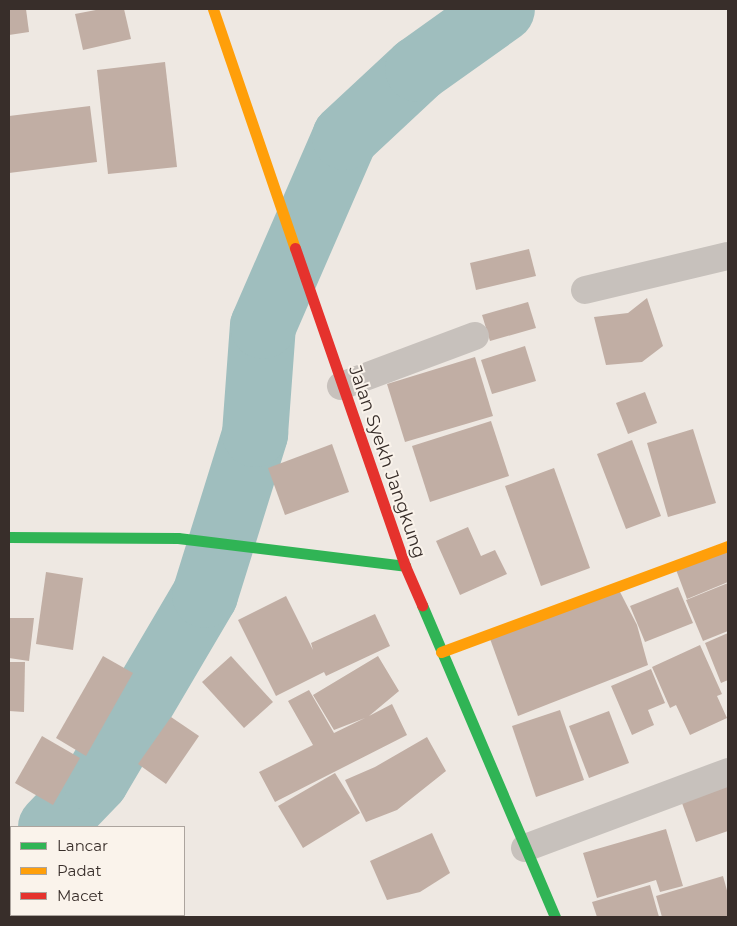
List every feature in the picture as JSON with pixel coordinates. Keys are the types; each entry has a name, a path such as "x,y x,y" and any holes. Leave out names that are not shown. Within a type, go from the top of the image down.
{"main road":[{"name":"Jalan Syekh Jangkung","path":"214,9 319,323 405,566 555,917"},
{"path":"9,537 178,538 405,566"},
{"path":"441,652 728,546"}],"street":[{"path":"585,290 728,256"},
{"path":"341,386 475,336"},
{"path":"525,848 728,772"}],"building":[{"path":"9,9 26,9 29,32 9,35"},
{"path":"101,9 124,9 131,39 83,50 75,14"},
{"path":"165,62 177,167 108,174 97,70"},
{"path":"90,106 97,162 9,173 9,116"},
{"path":"529,249 536,276 476,290 470,263"},
{"path":"647,298 663,346 642,362 606,365 594,317 628,313"},
{"path":"528,302 536,328 490,341 482,315"},
{"path":"525,346 536,381 492,394 481,360"},
{"path":"475,357 493,416 405,442 387,384"},
{"path":"645,392 657,423 628,434 616,403"},
{"path":"491,421 509,476 430,502 412,446"},
{"path":"693,429 716,503 668,517 647,443"},
{"path":"632,440 661,516 626,529 597,454"},
{"path":"332,444 349,492 285,515 268,468"},
{"path":"554,468 590,568 541,586 505,486"},
{"path":"468,527 481,556 495,550 507,574 460,595 436,541"},
{"path":"728,546 728,582 687,599 675,567"},
{"path":"46,572 83,578 73,650 36,644"},
{"path":"728,583 728,631 703,641 686,600"},
{"path":"678,587 693,623 645,642 630,606"},
{"path":"618,588 637,625 648,665 518,716 489,636"},
{"path":"286,596 313,650 311,643 375,614 390,646 326,676 324,672 276,696 238,620"},
{"path":"9,618 34,618 29,661 9,658"},
{"path":"728,633 728,680 721,683 705,643"},
{"path":"700,645 722,694 717,696 727,718 690,735 676,705 670,708 652,667"},
{"path":"103,656 133,673 86,756 56,738"},
{"path":"231,656 273,702 244,728 202,682"},
{"path":"378,656 399,691 369,716 392,704 407,735 275,802 259,772 313,745 288,701 309,690 334,733 365,718 334,730 313,695"},
{"path":"9,662 25,662 24,712 9,711"},
{"path":"651,669 665,703 648,710 654,725 632,735 611,686"},
{"path":"560,710 584,780 536,797 512,726"},
{"path":"609,711 629,763 589,778 569,726"},
{"path":"171,717 199,736 166,784 138,764"},
{"path":"42,736 80,758 53,805 15,783"},
{"path":"427,737 446,771 397,810 366,822 345,780 375,767"},
{"path":"335,773 360,813 303,848 278,806"},
{"path":"728,775 728,831 696,842 678,792"},
{"path":"666,829 683,886 660,892 656,880 597,898 583,853"},
{"path":"432,833 450,873 420,892 387,900 370,861"},
{"path":"723,876 728,894 728,917 662,917 656,896"},
{"path":"650,885 659,917 597,917 592,902"},
{"path":"118,916 119,917 87,917"}],"waterway":[{"path":"52,826 96,780 205,595 255,434 263,326 345,137 418,69 502,9"}],"traffic: fast":[{"path":"9,537 178,538 405,566"},
{"path":"422,605 555,917"}],"traffic: slow":[{"path":"213,9 295,248"},
{"path":"441,652 728,546"}],"traffic: jam":[{"path":"295,248 405,566 422,605"}]}
